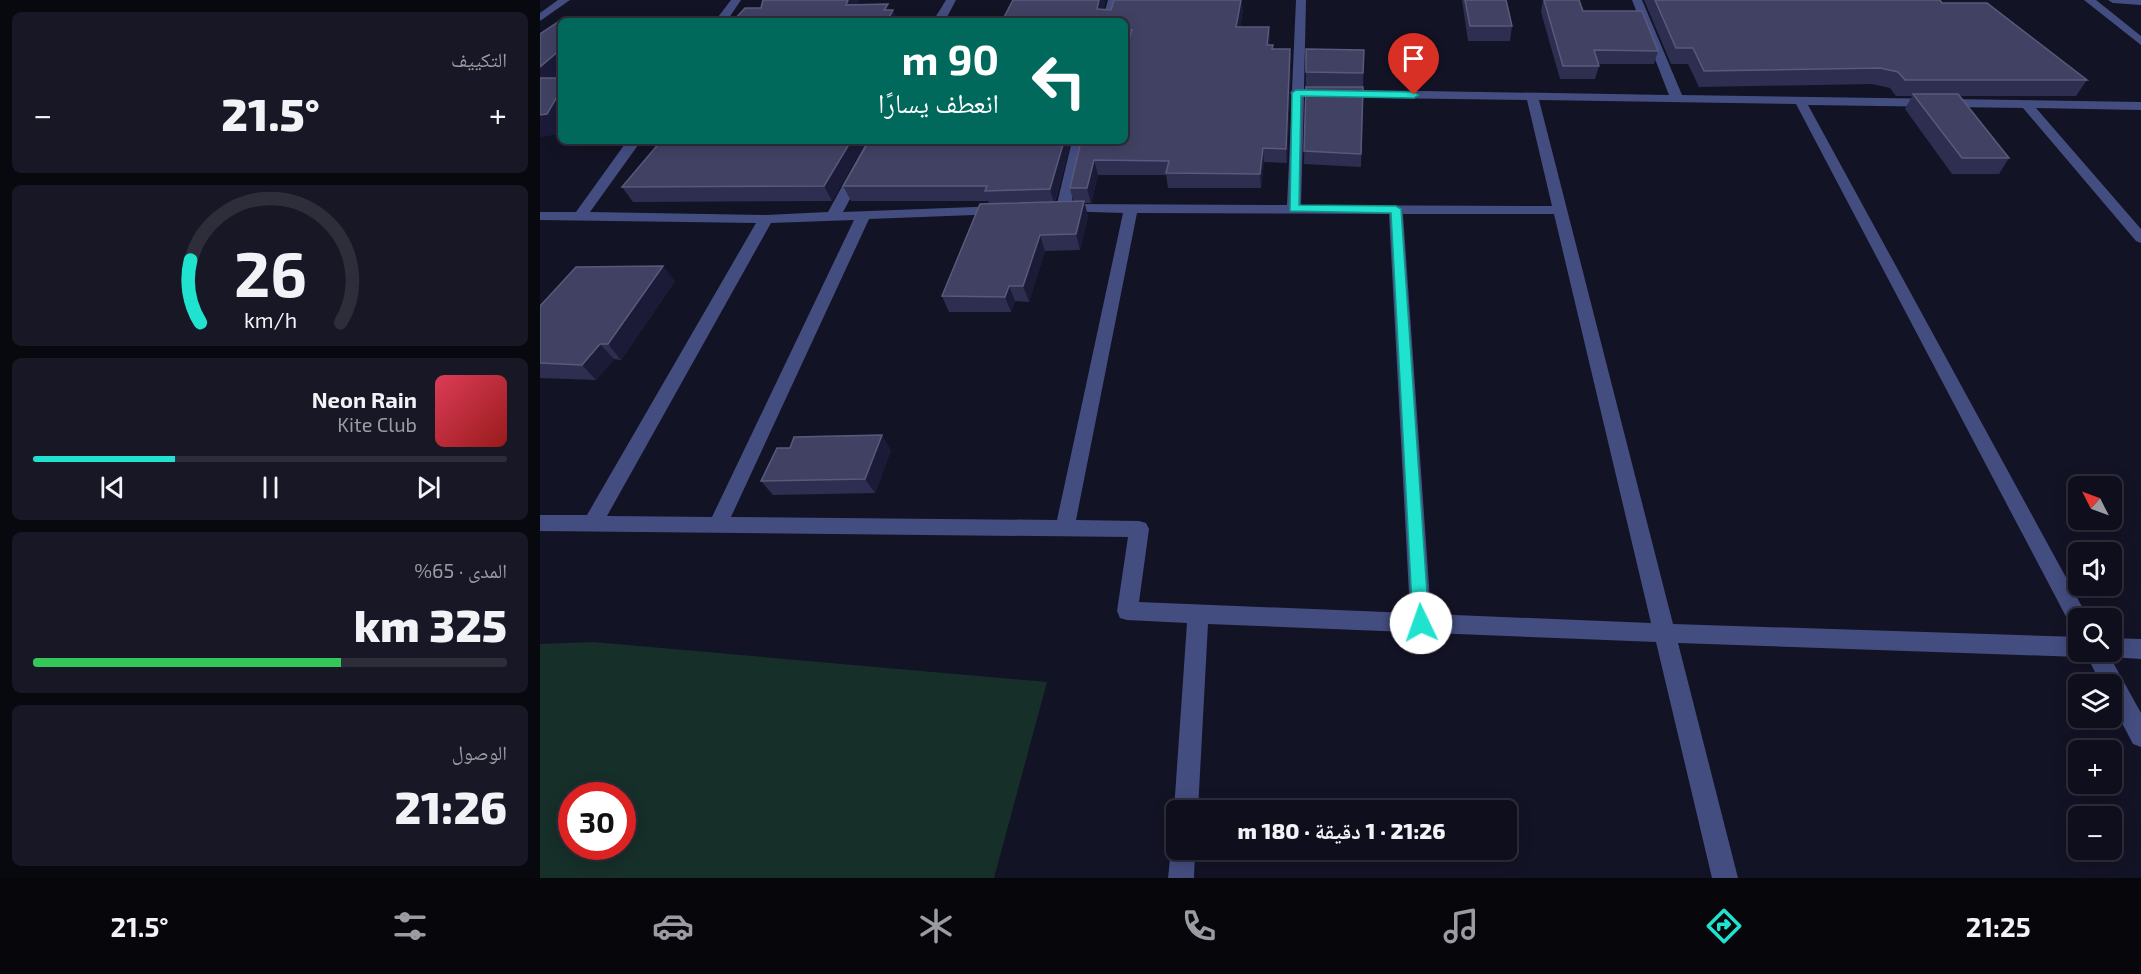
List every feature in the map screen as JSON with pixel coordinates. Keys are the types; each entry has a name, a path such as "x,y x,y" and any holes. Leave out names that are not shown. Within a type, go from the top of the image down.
{"street":[{"path":"540,18 565,0"},
{"path":"723,18 736,0"},
{"path":"941,18 951,0"},
{"path":"1109,18 1113,0"},
{"path":"1294,209 1300,0"},
{"path":"1637,0 1677,99"},
{"path":"2089,0 2141,42"},
{"path":"2114,0 2141,2"},
{"path":"1296,93 2141,106"},
{"path":"1532,97 1725,878"},
{"path":"1800,101 2072,608"},
{"path":"2026,104 2141,238"},
{"path":"580,216 632,144"},
{"path":"833,216 872,144"},
{"path":"1078,144 1057,208 1560,210"},
{"path":"1065,527 1131,208"},
{"path":"1396,209 1421,623"},
{"path":"540,216 766,219 1016,210"},
{"path":"718,525 864,215"},
{"path":"593,523 766,219"},
{"path":"540,523 1139,529 1127,611 2068,647"},
{"path":"1187,800 1198,615"},
{"path":"2122,648 2141,649"},
{"path":"2101,662 2141,736"},
{"path":"1181,878 1182,860"}],"green space":[{"path":"593,642 1047,682 994,878 540,878 540,644"}],"building":[{"path":"763,0 848,0 846,5 888,4 884,10 893,10 889,18 736,18 745,8 761,8"},
{"path":"1013,0 1099,0 1097,9 1111,10 1114,0 1241,0 1236,27 1269,27 1267,45 1273,45 1272,49 1290,49 1286,149 1263,148 1260,174 1166,173 1169,161 1094,160 1087,188 1070,188 1080,144 1128,144 1128,42 1132,30 1128,30 1128,18 1004,18"},
{"path":"1465,0 1506,0 1512,26 1470,26"},
{"path":"1544,0 1579,0 1583,11 1642,11 1658,51 1594,50 1599,66 1563,66"},
{"path":"1655,0 1940,0 1942,3 1987,3 2087,80 1905,80 1898,72 1880,68 1704,71 1693,48 1676,48"},
{"path":"558,22 558,52 540,67 540,34"},
{"path":"1306,49 1364,50 1363,73 1306,72"},
{"path":"540,78 558,78 558,95 547,114 540,115"},
{"path":"1306,87 1363,87 1361,154 1304,151"},
{"path":"1913,94 1958,94 2009,158 1962,158"},
{"path":"658,144 849,144 824,186 622,187"},
{"path":"867,144 1063,144 1050,189 985,191 987,186 843,186"},
{"path":"1084,201 1076,234 1040,235 1023,286 1009,286 1005,297 942,296 980,204"},
{"path":"663,266 608,344 600,344 582,365 540,363 540,306 576,267"},
{"path":"882,435 865,479 761,481 777,448 790,448 794,437"}],"route":[{"path":"1414,95 1296,93 1294,209 1396,209 1421,623"}]}
